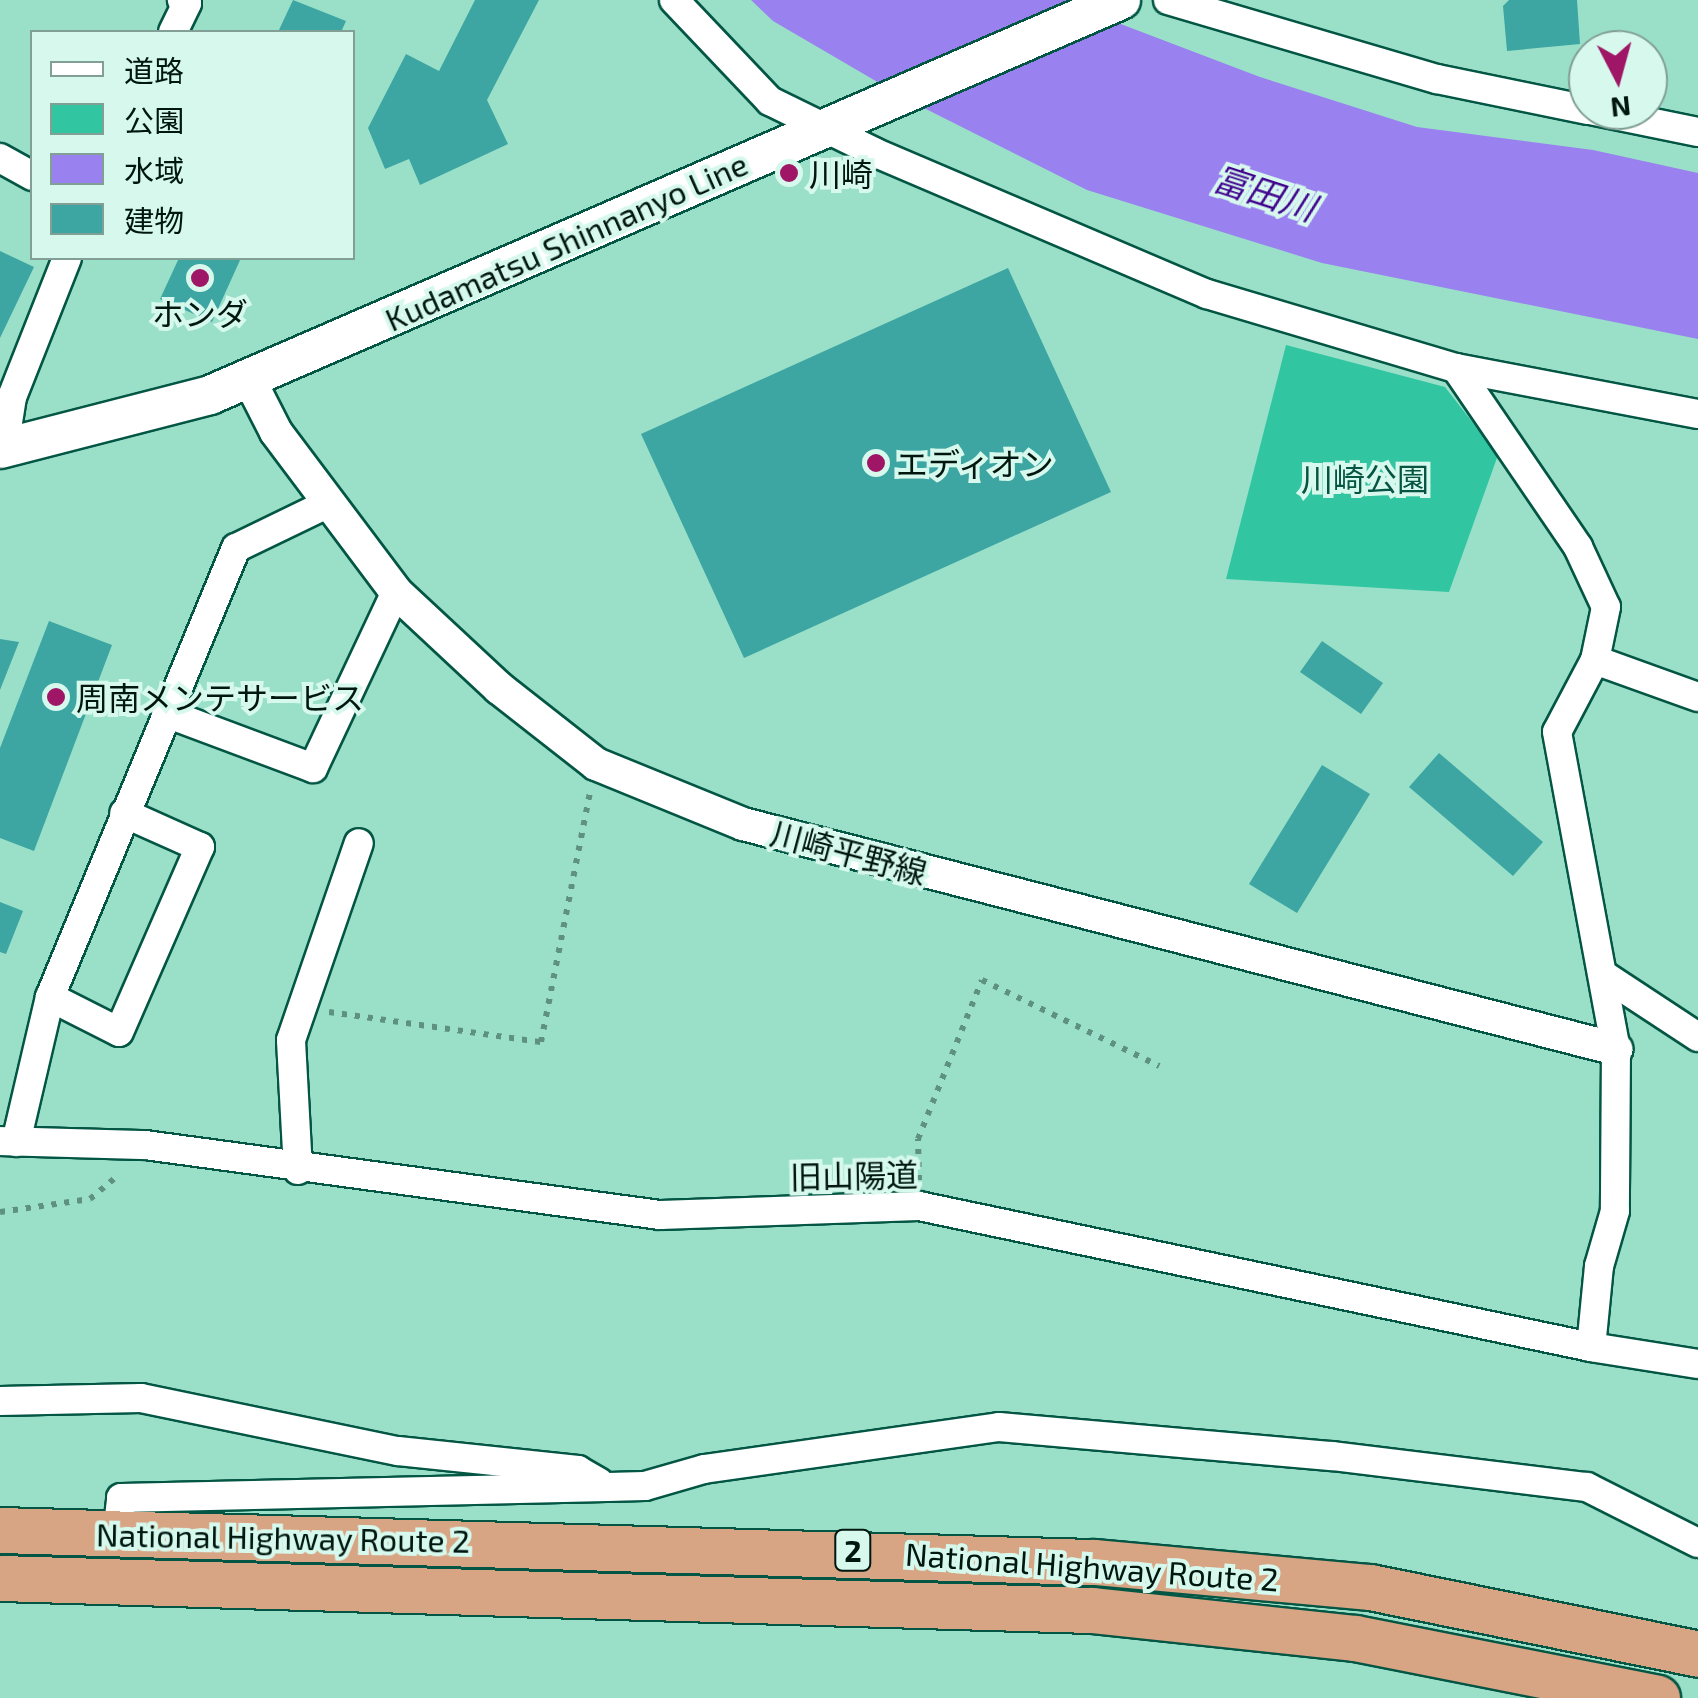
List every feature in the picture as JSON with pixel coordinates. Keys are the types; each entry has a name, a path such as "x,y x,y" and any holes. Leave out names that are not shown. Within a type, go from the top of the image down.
{"highway":[{"name":"National Highway Route 2","path":"0,1530 1094,1562 1370,1588 1698,1654"},
{"name":"National Highway Route 2","path":"0,1578 1092,1610 1355,1638 1657,1698"}],"main road":[{"name":"Kudamatsu Shinnanyo Line","path":"2,448 210,395 1114,3"}],"street":[{"path":"173,30 187,4 182,0"},
{"path":"674,0 770,101 843,120 874,152 1207,294 1456,368 1698,414"},
{"path":"1168,0 1437,80 1568,106"},
{"path":"1668,126 1698,132"},
{"path":"0,158 30,175"},
{"path":"2,448 12,397 67,260"},
{"path":"1456,368 1578,547 1606,607 1594,660 1556,732 1572,840 1605,976 1616,1049 1614,1212 1598,1266 1591,1347"},
{"name":"川崎平野線","path":"249,379 276,432 396,592 499,688 596,764 743,824 1616,1049"},
{"path":"8,1142 50,997 236,548 328,502"},
{"path":"166,713 313,768 396,592"},
{"path":"1594,660 1698,697"},
{"path":"50,997 118,1032 200,847 124,813"},
{"path":"298,1170 292,1040 298,1008 359,843"},
{"path":"1605,976 1698,1037"},
{"name":"旧山陽道","path":"8,1142 145,1145 298,1170 660,1214 919,1206 1591,1347 1698,1364"},
{"path":"0,1402 140,1398 398,1451 578,1470 606,1486"},
{"path":"117,1533 122,1498 645,1486 704,1469 999,1427 1333,1456 1587,1487 1698,1543"}],"path":[{"path":"298,1008 541,1042 596,764"},
{"path":"919,1206 918,1139 982,980 1159,1066"},
{"path":"0,1212 90,1199 140,1158 145,1145"}],"green space":[{"name":"川崎公園","path":"1286,345 1445,387 1498,455 1449,592 1226,579"}],"water":[{"name":"富田川","path":"751,0 1075,0 1097,15 1260,77 1417,127 1593,150 1698,173 1698,339 1322,263 1087,190 910,101 773,21"}],"building":[{"path":"293,0 346,21 342,30 279,30"},
{"path":"475,0 539,0 487,100 508,144 420,185 409,159 385,169 368,128 406,54 439,71"},
{"path":"1509,0 1577,0 1579,30 1568,30 1568,45 1507,51 1503,6"},
{"path":"0,251 34,267 0,338"},
{"name":"ホンダ","path":"178,260 240,260 212,322 160,299"},
{"name":"エディオン","path":"1008,268 1111,492 744,658 641,434"},
{"name":"周南メンテサービス","path":"49,621 112,645 34,851 0,838 0,748"},
{"path":"0,639 19,642 0,690"},
{"path":"1322,641 1383,683 1361,714 1300,672"},
{"path":"1439,753 1543,842 1513,876 1409,787"},
{"path":"1322,765 1370,794 1297,913 1249,884"},
{"path":"0,902 23,911 6,954 0,952"}],"place":[{"name":"川崎","path":"789,173"},
{"name":"ホンダ","path":"200,278"},
{"name":"エディオン","path":"876,463"},
{"name":"周南メンテサービス","path":"56,697"}]}
